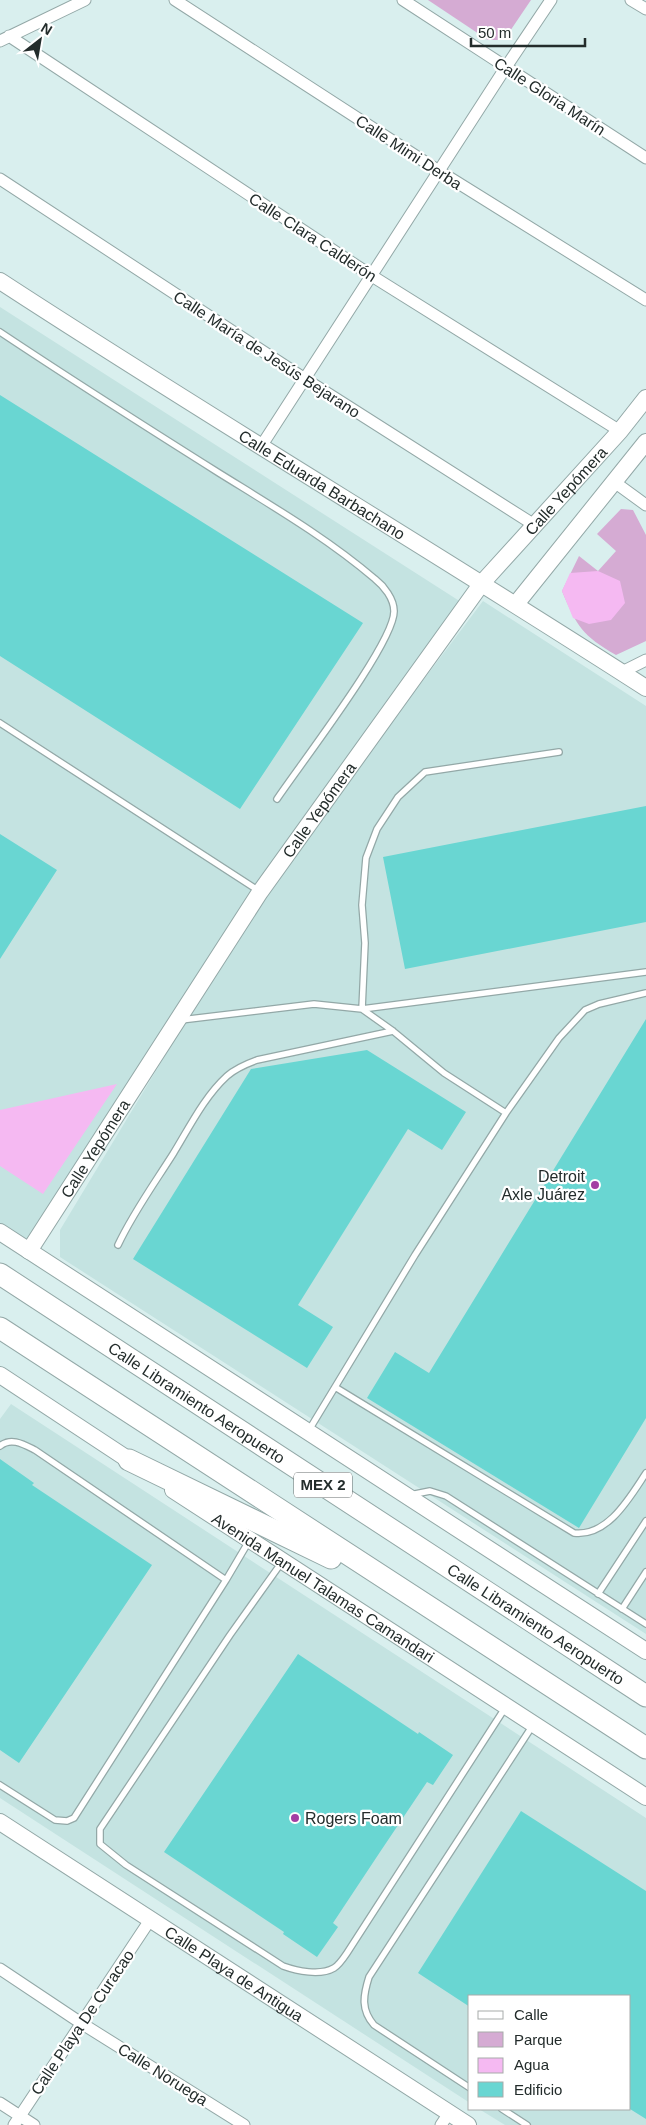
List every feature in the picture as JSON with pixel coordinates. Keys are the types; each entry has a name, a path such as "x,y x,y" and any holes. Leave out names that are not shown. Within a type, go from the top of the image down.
{"highway":[{"name":"Calle Libramiento Aeropuerto","path":"0,1274 646,1696"},
{"name":"MEX 2","path":"0,1328 646,1748"},
{"path":"129,1460 409,1595"}],"main road":[{"name":"Calle Eduarda Barbachano","path":"0,281 260,448 516,604 646,688"},
{"name":"Calle Yepómera","path":"29,1251 260,892 482,583 536,526 620,431 646,398"},
{"name":"Calle Yepómera","path":"516,604 646,442"},
{"path":"0,1232 646,1652"},
{"name":"Avenida Manuel Talamas Camandari","path":"2,1381 129,1460 249,1541 646,1797"},
{"name":"Calle Playa de Antigua","path":"0,1822 150,1920 445,2119 468,2125"}],"street":[{"path":"5,38 85,0"},
{"name":"Calle Mimi Derba","path":"175,0 439,171 646,300"},
{"name":"Calle Gloria Marín","path":"404,0 646,158"},
{"path":"260,448 551,0"},
{"path":"631,0 646,9"},
{"name":"Calle Clara Calderón","path":"5,38 372,276 620,431"},
{"name":"Calle María de Jesús Bejarano","path":"0,179 305,379 536,526"},
{"path":"613,481 646,505"},
{"path":"622,672 646,660"},
{"name":"Calle Playa De Curacao","path":"17,2120 150,1920"},
{"name":"Calle Noruega","path":"0,1969 81,2023 244,2125"},
{"path":"0,2103 17,2120 34,2125"}],"lane":[{"path":"0,332 320,536 377,580 390,596 394,609 393,622 386,638 277,799"},
{"path":"0,723 260,892"},
{"path":"362,1009 365,943 362,905 366,858 377,829 398,797 425,772 559,752"},
{"path":"176,1021 314,1004 362,1009 646,972"},
{"path":"308,1432 415,1255 506,1113 559,1038 585,1010 599,1004 646,993"},
{"path":"362,1009 393,1030 444,1072 506,1113"},
{"path":"118,1246 134,1216 193,1121 213,1091 227,1075 239,1067 257,1060 393,1030"},
{"path":"336,1387 574,1533 589,1532 610,1519 628,1501 646,1473"},
{"path":"0,1446 6,1441 15,1442 34,1450 226,1580"},
{"path":"406,1496 430,1491 446,1496 646,1624"},
{"path":"598,1594 646,1521"},
{"path":"0,1784 55,1820 67,1821 74,1818 249,1541"},
{"path":"282,1562 219,1651 100,1829 100,1844 126,1865 283,1966 292,1970 316,1972 334,1968 347,1954 506,1707"},
{"path":"622,1609 646,1572"},
{"path":"468,2087 374,2025 367,2017 363,2004 363,1994 369,1978 533,1725"},
{"path":"504,2110 527,2125"}],"shaded area":[{"path":"0,307 461,602 292,854 483,601 646,706 646,1634 60,1257 60,1230 242,928 29,1243 0,1224"},
{"path":"11,1404 646,1818 646,2125 505,2125 481,2110 631,2110 631,1995 468,1995 468,2102 0,1798 0,1419"}],"green space":[{"path":"428,0 531,0 504,40 488,40"},
{"path":"621,509 633,510 646,535 646,641 616,655 595,642 582,629 562,591 579,556 598,571 616,551 597,534"}],"water":[{"path":"598,571 620,581 625,603 611,620 589,624 573,618 562,591 570,573"},
{"path":"117,1084 43,1194 0,1166 0,1110"}],"building":[{"path":"0,395 363,623 240,809 0,656"},
{"path":"646,806 646,922 405,969 383,857"},
{"path":"0,834 57,870 0,959"},
{"name":"Detroit Axle Juárez","path":"646,1019 646,1418 579,1528 367,1398 395,1352 429,1373"},
{"path":"367,1050 466,1112 442,1150 408,1129 298,1305 333,1327 307,1368 133,1259 251,1069"},
{"path":"0,1459 34,1483 32,1485 152,1565 19,1763 0,1750"},
{"name":"Rogers Foam","path":"298,1654 418,1734 419,1732 453,1755 433,1785 427,1782 333,1923 338,1927 317,1957 283,1934 284,1932 164,1852"},
{"path":"521,1811 646,1891 646,2119 631,2110 631,1995 468,1995 468,2006 418,1973"}],"place":[{"name":"Detroit Axle Juárez","path":"595,1185"},
{"name":"Rogers Foam","path":"295,1818"}]}
